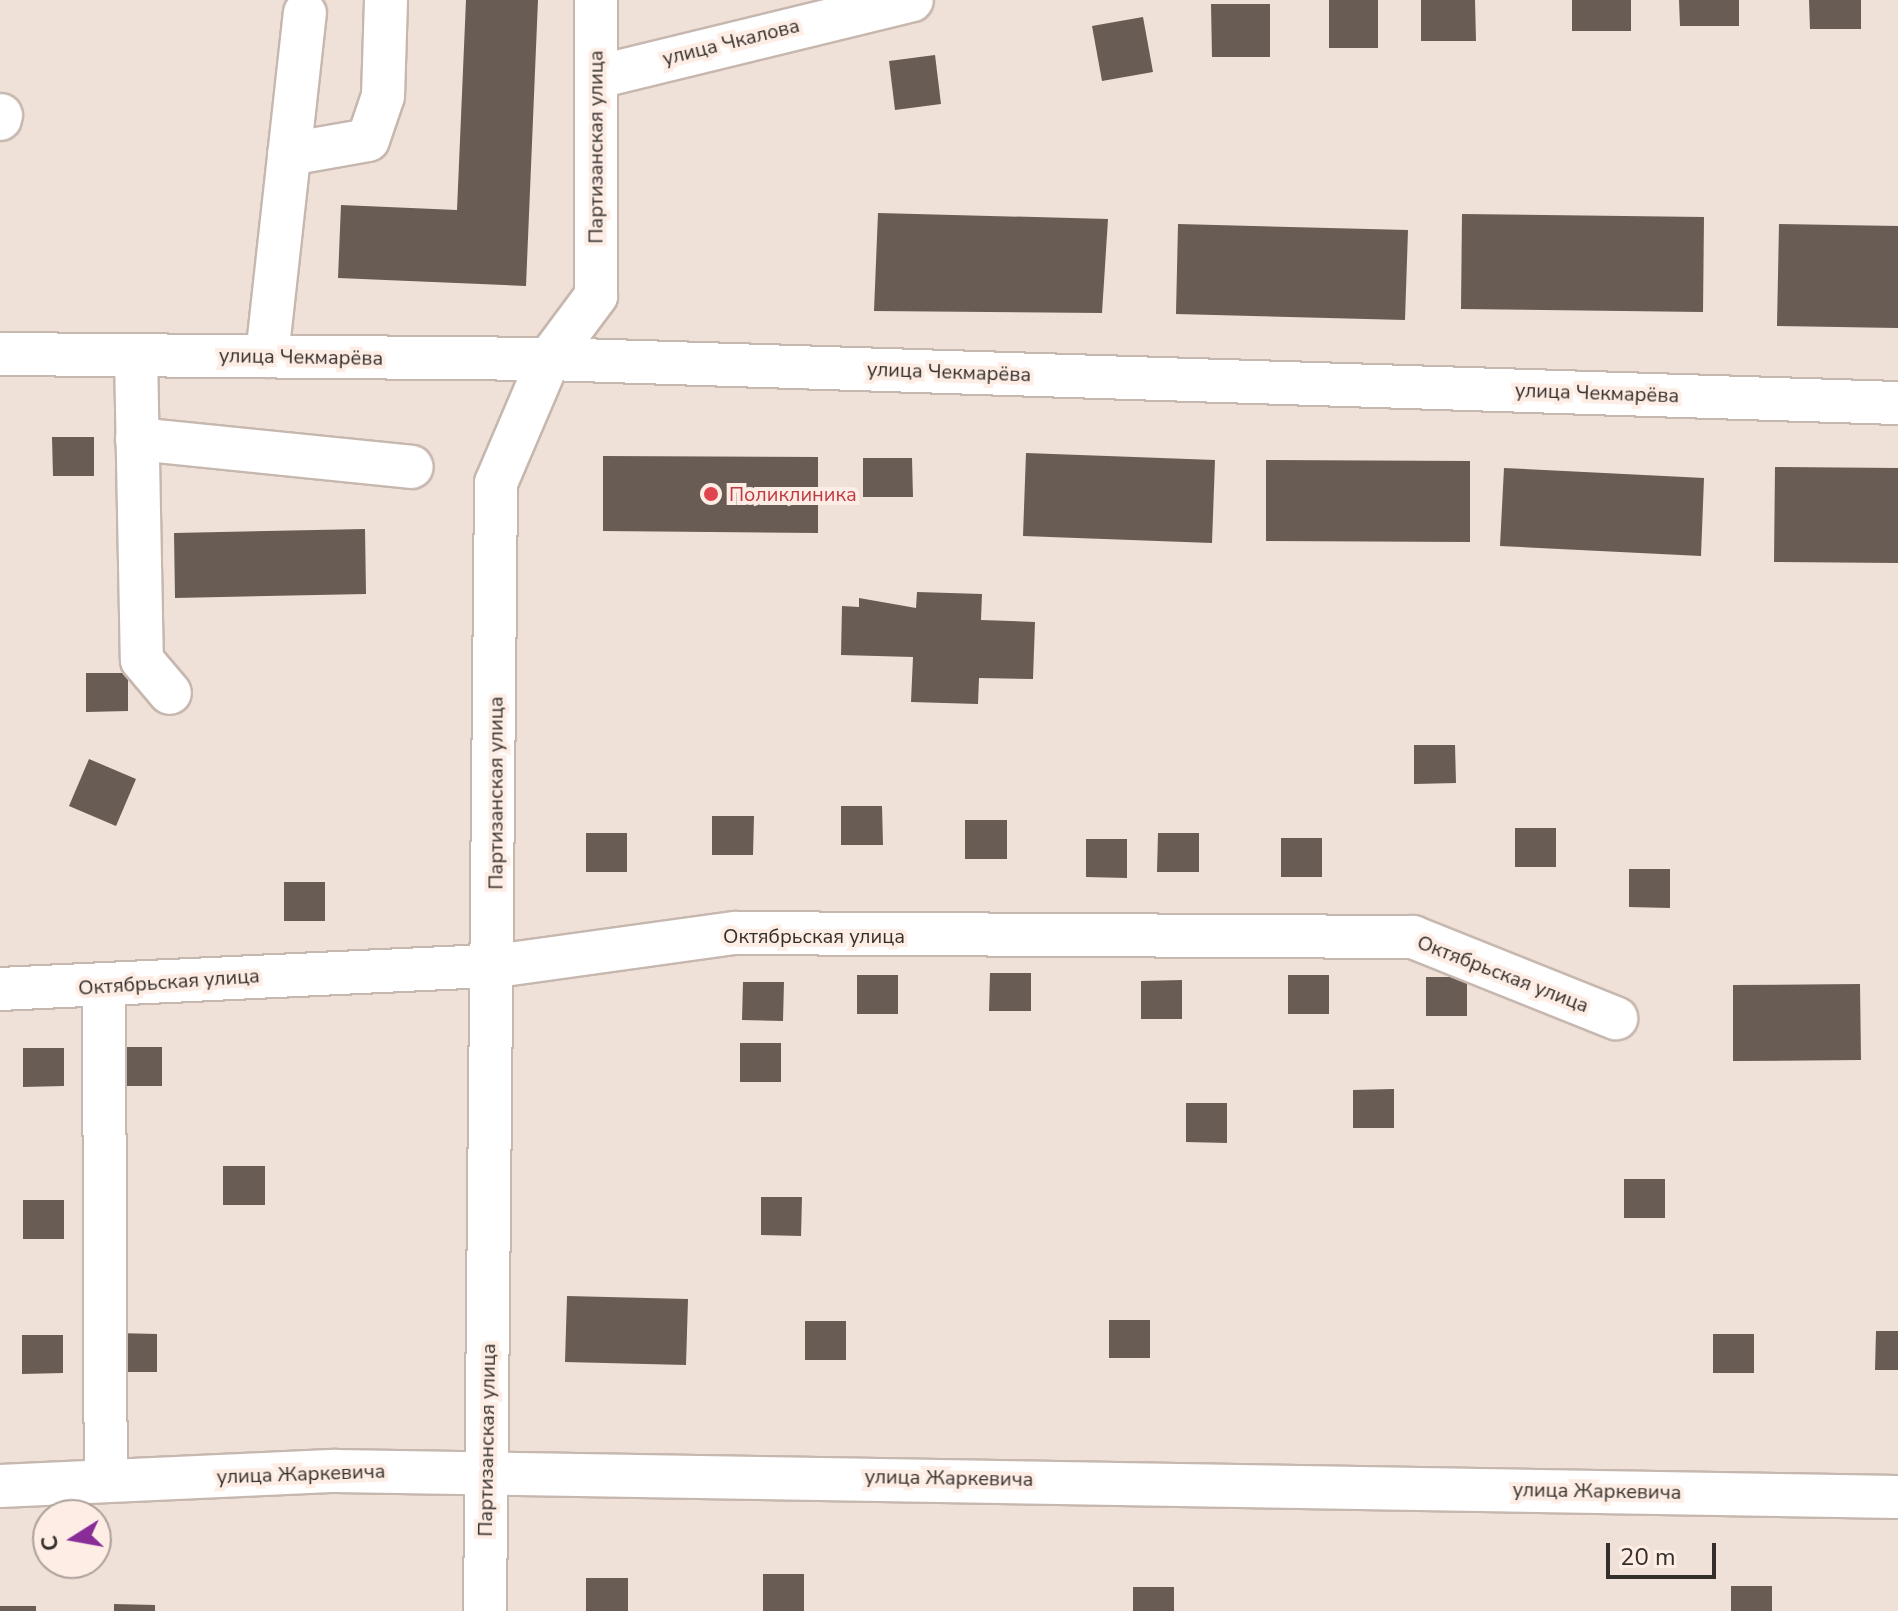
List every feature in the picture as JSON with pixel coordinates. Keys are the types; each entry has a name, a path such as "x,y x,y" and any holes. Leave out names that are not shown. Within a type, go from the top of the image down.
{"street":[{"path":"289,154 368,140 383,96 386,0"},
{"name":"Партизанская улица","path":"485,1611 496,966 496,483 549,359 596,296 596,0"},
{"name":"улица Чкалова","path":"597,77 912,0"},
{"path":"267,356 305,13"},
{"name":"улица Чекмарёва","path":"0,354 549,359 1898,403"},
{"path":"136,355 142,660 170,693"},
{"path":"137,439 412,467"},
{"name":"Октябрьская улица","path":"0,989 104,989 496,966 735,933 1413,937 1616,1018"},
{"path":"104,989 106,1481"},
{"name":"улица Жаркевича","path":"0,1486 485,1472 1898,1497"}],"building":[{"path":"466,0 538,0 526,286 338,278 341,205 457,210"},
{"path":"1329,0 1378,0 1378,48 1329,48"},
{"path":"1421,0 1475,0 1476,41 1421,41"},
{"path":"1572,0 1631,0 1631,31 1572,31"},
{"path":"1679,0 1739,0 1739,26 1680,26"},
{"path":"1809,0 1861,0 1861,29 1810,29"},
{"path":"1211,4 1270,4 1270,57 1212,57"},
{"path":"1143,17 1153,72 1102,81 1092,26"},
{"path":"935,55 941,104 895,110 889,61"},
{"path":"878,213 1108,219 1102,313 874,311"},
{"path":"1462,214 1704,217 1703,312 1461,309"},
{"path":"1178,224 1408,230 1405,320 1176,314"},
{"path":"1779,224 1898,226 1898,328 1777,326"},
{"path":"52,437 94,437 94,476 53,476"},
{"path":"1026,453 1215,460 1212,543 1023,536"},
{"name":"Поликлиника","path":"603,456 818,457 818,533 603,531"},
{"path":"863,458 912,458 913,497 863,497"},
{"path":"1266,460 1470,461 1470,542 1266,541"},
{"path":"1775,467 1898,468 1898,563 1774,562"},
{"path":"1504,468 1704,478 1701,556 1500,546"},
{"path":"365,529 366,594 175,598 174,533"},
{"path":"917,592 982,594 981,620 1035,622 1033,679 979,678 978,704 911,702 913,657 841,655 842,606 859,607 859,598 916,608"},
{"path":"86,673 128,673 128,711 86,712"},
{"path":"1414,745 1455,745 1456,783 1414,784"},
{"path":"89,759 136,779 116,826 69,806"},
{"path":"841,806 882,806 883,845 841,845"},
{"path":"712,816 754,816 753,855 712,855"},
{"path":"965,820 1007,820 1007,859 965,859"},
{"path":"1515,828 1556,828 1556,867 1515,867"},
{"path":"586,833 627,833 627,872 586,872"},
{"path":"1158,833 1199,833 1199,872 1157,872"},
{"path":"1281,838 1322,838 1322,877 1281,877"},
{"path":"1086,839 1127,839 1127,878 1086,877"},
{"path":"1629,869 1670,869 1670,908 1629,907"},
{"path":"284,882 325,882 325,921 284,921"},
{"path":"990,973 1031,973 1031,1011 989,1011"},
{"path":"857,975 898,975 898,1014 857,1014"},
{"path":"1288,975 1329,975 1329,1014 1288,1014"},
{"path":"1426,977 1467,977 1467,1016 1426,1016"},
{"path":"1182,980 1182,1019 1141,1019 1141,981"},
{"path":"743,982 784,982 783,1021 742,1020"},
{"path":"1860,984 1861,1060 1733,1061 1733,985"},
{"path":"740,1043 781,1043 781,1082 740,1082"},
{"path":"121,1047 162,1047 162,1086 121,1086"},
{"path":"23,1048 64,1048 64,1086 23,1087"},
{"path":"1394,1089 1394,1128 1353,1128 1353,1090"},
{"path":"1186,1103 1227,1103 1227,1143 1186,1142"},
{"path":"223,1166 265,1166 265,1205 223,1205"},
{"path":"1624,1179 1665,1179 1665,1218 1624,1218"},
{"path":"761,1197 802,1197 801,1236 761,1235"},
{"path":"23,1200 64,1200 64,1239 23,1239"},
{"path":"567,1296 688,1299 686,1365 565,1362"},
{"path":"1109,1320 1150,1320 1150,1358 1109,1358"},
{"path":"805,1321 846,1321 846,1360 805,1360"},
{"path":"1876,1331 1898,1331 1898,1370 1875,1370"},
{"path":"116,1333 157,1334 157,1372 116,1372"},
{"path":"1713,1334 1754,1334 1754,1373 1713,1373"},
{"path":"22,1335 63,1335 63,1373 22,1374"},
{"path":"763,1574 804,1574 804,1611 763,1611"},
{"path":"586,1578 628,1578 628,1611 586,1611"},
{"path":"1731,1586 1772,1586 1772,1611 1731,1611"},
{"path":"1133,1587 1174,1587 1174,1611 1133,1611"},
{"path":"114,1604 155,1605 155,1611 114,1611"},
{"path":"0,1606 36,1606 36,1611 0,1611"}],"place":[{"name":"Поликлиника","path":"711,494"}]}
